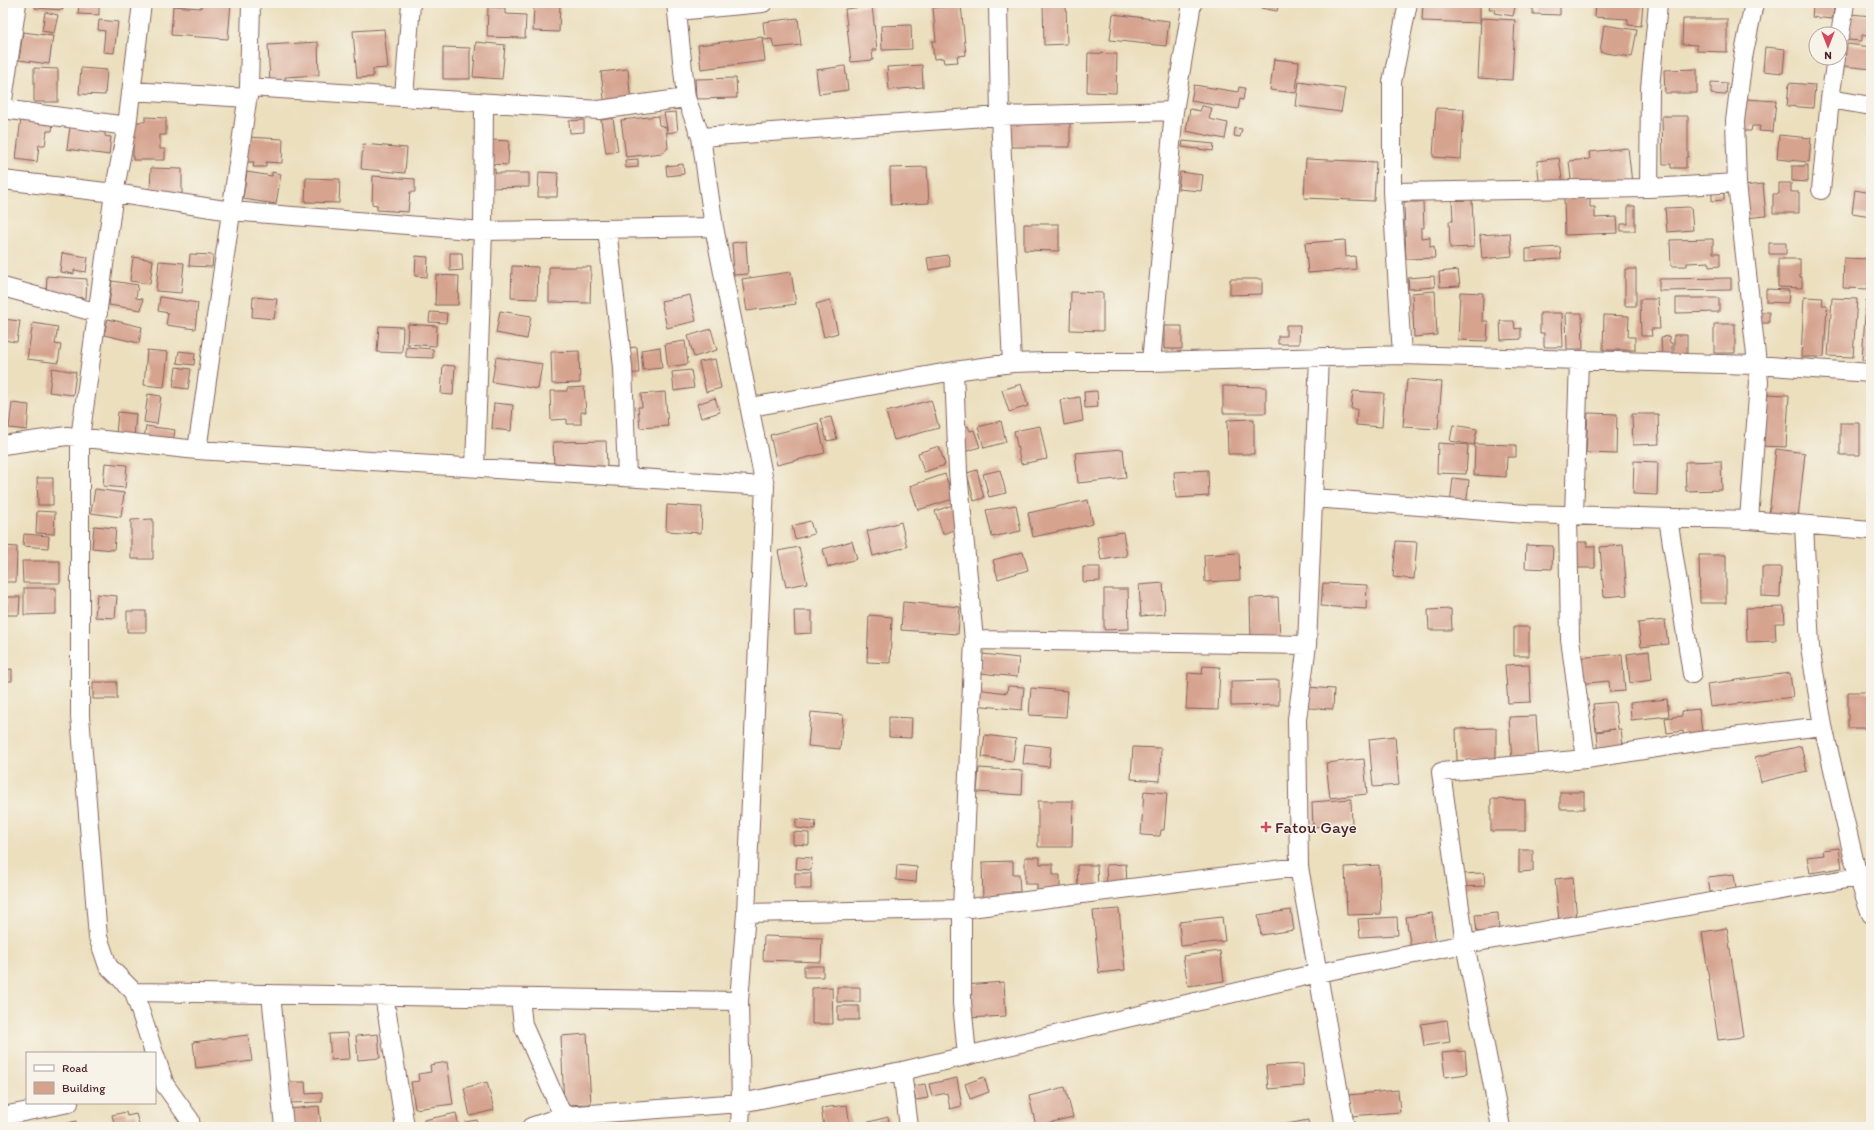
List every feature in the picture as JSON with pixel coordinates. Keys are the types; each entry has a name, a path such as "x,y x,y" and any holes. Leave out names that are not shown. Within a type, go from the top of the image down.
{"street":[{"path":"3,100 18,3"},
{"path":"142,3 127,126 114,193 80,438 80,716 98,938 108,966 134,992 154,1052"},
{"path":"197,450 248,93 251,3"},
{"path":"404,97 411,3"},
{"path":"740,1127 739,1001 746,914 765,486 751,408 714,227 700,137 686,98 677,7 763,3"},
{"path":"998,3 1000,116 1012,364"},
{"path":"1151,362 1174,111 1192,3"},
{"path":"1402,355 1392,192 1392,82 1408,3"},
{"path":"1649,188 1650,88 1658,3"},
{"path":"1749,520 1758,382 1750,293 1737,183 1735,121 1743,58 1754,3"},
{"path":"1841,26 1845,3"},
{"path":"1821,190 1835,66"},
{"path":"131,91 404,97 599,110 686,98"},
{"path":"1830,99 1871,106"},
{"path":"475,468 483,231 484,103"},
{"path":"3,109 127,126"},
{"path":"700,137 1000,116 1174,111"},
{"path":"3,180 114,193 231,211 483,231 714,227"},
{"path":"1392,192 1649,188 1737,183"},
{"path":"607,229 623,367 627,477"},
{"path":"3,287 98,313"},
{"path":"751,408 954,372 1012,364 1046,362 1151,362 1402,355 1756,365 1871,373"},
{"path":"1319,357 1307,645 1297,719 1300,867 1345,1127"},
{"path":"1579,360 1571,516 1570,639 1586,759"},
{"path":"954,372 958,472 974,640 962,909 962,1004 967,1056"},
{"path":"3,445 67,436 197,450 765,486"},
{"path":"1314,498 1526,514 1749,520 1871,530"},
{"path":"1668,518 1692,674"},
{"path":"1804,525 1810,648 1823,726 1864,875 1871,914"},
{"path":"974,640 1307,645"},
{"path":"1501,1127 1465,944 1441,772 1586,759 1707,740 1823,726"},
{"path":"746,914 962,909 1300,867"},
{"path":"531,1127 563,1116 741,1103 902,1071 1318,973 1465,944 1864,875"},
{"path":"134,992 739,1001"},
{"path":"270,994 284,1127"},
{"path":"384,996 404,1127"},
{"path":"520,998 523,1025 563,1116"},
{"path":"156,1060 160,1086 190,1120 191,1127"},
{"path":"902,1071 909,1127"},
{"path":"3,1116 64,1104"}],"building":[{"path":"35,3 63,3 63,10 35,8"},
{"path":"79,3 99,3 99,15 78,14"},
{"path":"201,3 231,3 228,39 171,35 173,6 201,8"},
{"path":"534,3 560,3 559,32 533,31"},
{"path":"1043,3 1066,3 1067,44 1044,45"},
{"path":"1262,3 1279,3 1277,11 1261,8"},
{"path":"1423,3 1480,3 1480,23 1422,21"},
{"path":"1490,3 1516,3 1513,16 1494,13 1495,9 1489,9"},
{"path":"1530,3 1560,3 1560,15 1533,14 1533,8 1530,8"},
{"path":"1596,3 1643,3 1641,26 1628,25 1628,19 1595,17"},
{"path":"961,5 966,55 957,56 958,62 944,63 943,58 934,59 932,41 936,41 933,8"},
{"path":"872,6 877,50 872,50 873,60 851,62 845,9"},
{"path":"1813,6 1834,8 1832,19 1812,17"},
{"path":"488,7 505,8 505,14 526,15 525,38 487,37"},
{"path":"45,12 58,15 54,33 42,31"},
{"path":"1113,14 1169,21 1166,46 1110,40"},
{"path":"1851,14 1871,16 1871,36 1862,35 1862,41 1848,40"},
{"path":"798,18 801,45 774,48 772,39 765,40 763,22"},
{"path":"1481,18 1515,20 1512,80 1478,78"},
{"path":"1683,19 1727,19 1727,52 1697,51 1697,45 1682,44"},
{"path":"99,20 118,22 114,53 103,52 105,31 98,30"},
{"path":"911,25 912,49 882,50 881,26"},
{"path":"1604,25 1637,30 1632,57 1600,52"},
{"path":"384,29 388,68 373,69 373,77 357,78 353,31"},
{"path":"23,32 53,36 49,64 19,60"},
{"path":"762,37 765,61 701,69 698,45"},
{"path":"318,42 319,75 285,77 286,82 270,83 268,45"},
{"path":"476,42 505,45 502,79 473,77"},
{"path":"1848,44 1871,47 1871,69 1844,66 1848,66"},
{"path":"443,47 470,48 470,79 443,79"},
{"path":"1765,47 1785,49 1783,73 1763,71"},
{"path":"1088,53 1117,54 1116,93 1087,92"},
{"path":"1274,59 1299,62 1296,93 1270,90"},
{"path":"922,65 923,87 889,90 887,67"},
{"path":"845,66 848,90 819,94 816,70"},
{"path":"34,68 58,69 58,102 34,102"},
{"path":"81,68 107,70 105,95 79,94"},
{"path":"628,69 631,104 605,107 601,72"},
{"path":"1697,69 1697,93 1665,93 1664,70"},
{"path":"736,78 737,98 696,99 695,79"},
{"path":"1299,82 1345,89 1341,112 1296,106"},
{"path":"1711,82 1727,83 1726,95 1711,94"},
{"path":"1789,83 1815,85 1813,108 1787,106"},
{"path":"1194,85 1238,92 1239,87 1245,88 1243,100 1240,99 1238,109 1191,101"},
{"path":"1746,99 1776,101 1773,132 1759,131 1760,126 1752,126 1751,131 1743,131"},
{"path":"1202,106 1212,108 1209,119 1228,123 1225,139 1186,131 1190,109 1200,111"},
{"path":"1436,108 1464,109 1461,159 1433,157"},
{"path":"676,112 678,131 668,133 664,113"},
{"path":"658,116 659,125 666,127 668,148 662,153 626,157 621,120"},
{"path":"1662,116 1688,116 1688,157 1686,157 1686,168 1671,168 1671,164 1663,164"},
{"path":"145,117 166,118 166,135 160,135 160,149 165,149 165,160 133,160 133,122 145,122"},
{"path":"21,118 53,122 52,131 47,131 45,145 39,145 37,162 16,159"},
{"path":"613,118 618,151 606,153 601,120"},
{"path":"1008,118 1070,121 1070,147 1008,147"},
{"path":"584,120 584,132 570,133 569,121"},
{"path":"70,127 105,131 105,136 111,137 109,155 67,149"},
{"path":"1235,128 1242,129 1240,137 1234,136"},
{"path":"1779,135 1811,138 1809,162 1777,159"},
{"path":"246,137 283,139 282,163 266,162 266,167 253,167 254,162 245,162"},
{"path":"490,140 509,141 508,165 490,164"},
{"path":"1183,141 1214,144 1213,151 1182,147"},
{"path":"363,144 407,148 405,173 361,169"},
{"path":"1628,148 1632,183 1572,189 1569,161 1590,159 1589,152"},
{"path":"1559,158 1563,186 1540,189 1537,161"},
{"path":"638,159 638,167 626,168 625,160"},
{"path":"1306,159 1376,162 1374,201 1304,198"},
{"path":"683,164 684,174 667,176 666,166"},
{"path":"1808,165 1808,182 1792,181 1792,166"},
{"path":"927,167 929,203 891,205 890,168"},
{"path":"151,168 182,169 182,194 150,193"},
{"path":"487,169 495,169 495,173 529,173 529,187 487,188"},
{"path":"247,172 272,176 272,172 281,174 276,204 243,199"},
{"path":"539,172 558,173 557,197 538,197"},
{"path":"1180,172 1203,175 1201,191 1178,189"},
{"path":"373,176 415,179 415,192 410,192 408,212 377,210 377,205 372,204"},
{"path":"306,178 340,179 339,203 305,202"},
{"path":"1779,183 1791,183 1791,192 1799,192 1799,213 1773,213 1773,194 1779,194"},
{"path":"1763,184 1766,216 1746,218 1743,186"},
{"path":"1855,190 1871,193 1871,216 1852,213"},
{"path":"1712,192 1724,192 1724,200 1712,201"},
{"path":"1590,197 1590,207 1595,207 1595,218 1617,217 1618,233 1565,235 1564,198"},
{"path":"1472,199 1474,247 1450,248 1449,221 1453,221 1452,200"},
{"path":"1404,202 1423,202 1424,228 1421,228 1421,238 1430,237 1430,247 1434,246 1435,258 1406,259"},
{"path":"1628,206 1635,206 1635,231 1621,231 1621,224 1628,224"},
{"path":"1691,207 1693,230 1667,232 1665,208"},
{"path":"1024,224 1059,224 1059,251 1024,250"},
{"path":"1510,233 1512,256 1482,259 1480,235"},
{"path":"1713,239 1713,253 1720,253 1720,266 1709,267 1709,262 1687,263 1687,266 1671,266 1670,240"},
{"path":"1345,240 1346,257 1355,256 1356,269 1308,273 1305,243"},
{"path":"746,241 748,274 734,275 732,243"},
{"path":"1769,243 1786,243 1786,254 1769,254"},
{"path":"1560,247 1561,259 1526,261 1526,249"},
{"path":"62,253 88,257 86,272 74,270 74,274 60,272"},
{"path":"450,253 462,253 463,270 450,271"},
{"path":"190,254 213,255 212,267 189,266"},
{"path":"948,255 950,266 929,270 927,258"},
{"path":"416,256 428,257 427,277 415,276"},
{"path":"133,257 153,260 150,284 130,281"},
{"path":"1844,258 1869,259 1868,289 1843,288"},
{"path":"1778,259 1800,259 1800,277 1802,277 1802,288 1778,287"},
{"path":"159,261 184,263 181,293 156,291"},
{"path":"512,266 538,267 537,299 511,298"},
{"path":"549,267 591,267 590,303 549,302"},
{"path":"1625,269 1636,269 1636,306 1625,306"},
{"path":"1458,270 1460,286 1440,287 1439,272"},
{"path":"791,272 796,304 747,311 742,279"},
{"path":"436,275 459,276 458,305 435,305"},
{"path":"47,276 87,279 86,298 46,295"},
{"path":"1434,276 1435,287 1409,289 1408,278"},
{"path":"1731,278 1731,290 1659,291 1659,279"},
{"path":"1230,279 1262,279 1262,294 1230,295"},
{"path":"112,281 138,285 136,298 143,299 141,310 109,305"},
{"path":"1766,289 1789,290 1788,303 1766,302"},
{"path":"1435,291 1437,335 1414,337 1412,293"},
{"path":"1071,292 1103,293 1103,331 1070,330"},
{"path":"1460,292 1483,293 1482,321 1488,321 1487,341 1458,340"},
{"path":"690,295 696,321 667,328 661,301"},
{"path":"160,297 198,303 195,329 166,325 168,313 158,311"},
{"path":"253,297 277,299 274,319 252,317"},
{"path":"1804,297 1823,298 1822,305 1827,305 1824,357 1801,357"},
{"path":"1676,298 1719,298 1719,312 1676,313"},
{"path":"1832,298 1857,299 1853,357 1828,356"},
{"path":"1640,299 1658,299 1660,329 1651,329 1652,336 1641,336"},
{"path":"830,300 838,333 824,337 816,304"},
{"path":"1866,300 1871,301 1870,361 1862,360"},
{"path":"500,311 531,316 527,339 496,333"},
{"path":"430,312 447,313 446,323 429,322"},
{"path":"1754,312 1769,312 1769,323 1754,323"},
{"path":"1540,313 1562,313 1563,347 1544,347 1544,333 1540,333"},
{"path":"1566,313 1582,313 1583,349 1567,349"},
{"path":"1604,315 1629,316 1628,337 1635,337 1635,350 1603,350"},
{"path":"3,319 20,321 17,342 3,340"},
{"path":"108,319 142,327 139,343 104,335"},
{"path":"1500,321 1514,321 1515,329 1521,328 1521,339 1501,340"},
{"path":"33,323 58,327 55,344 61,345 58,363 27,359"},
{"path":"408,324 437,326 436,346 407,344"},
{"path":"1714,324 1735,324 1735,353 1714,353"},
{"path":"1286,325 1300,325 1299,344 1278,344 1278,336 1286,336"},
{"path":"379,326 403,327 402,353 377,352"},
{"path":"1164,326 1182,326 1182,349 1164,349"},
{"path":"711,329 717,350 694,357 688,336"},
{"path":"1674,335 1687,335 1687,357 1674,357"},
{"path":"1669,336 1670,343 1672,343 1672,358 1662,358 1661,337"},
{"path":"685,341 688,364 668,367 665,344"},
{"path":"406,347 433,349 433,358 406,357"},
{"path":"637,347 639,373 619,374 617,349"},
{"path":"660,347 662,368 643,370 641,350"},
{"path":"147,350 168,352 164,387 144,385"},
{"path":"179,351 195,353 194,365 177,363"},
{"path":"579,351 580,383 552,384 551,352"},
{"path":"496,357 542,364 538,389 492,382"},
{"path":"715,359 721,388 706,392 699,362"},
{"path":"443,365 455,366 453,395 441,394"},
{"path":"176,367 191,369 188,389 173,387"},
{"path":"52,368 76,372 73,395 49,392"},
{"path":"691,370 694,388 674,391 672,372"},
{"path":"1407,379 1442,382 1438,429 1403,427"},
{"path":"1021,384 1028,406 1009,412 1002,390"},
{"path":"1223,386 1266,387 1266,413 1223,413"},
{"path":"584,387 586,412 581,412 581,424 567,424 567,419 551,420 550,391 567,391 567,388"},
{"path":"1097,391 1098,407 1085,408 1084,392"},
{"path":"1353,391 1384,393 1382,427 1356,425 1357,409 1351,409"},
{"path":"665,392 668,426 640,428 638,407 642,407 641,394"},
{"path":"148,394 161,396 157,424 144,422"},
{"path":"1764,394 1789,395 1786,447 1760,446"},
{"path":"1080,397 1083,421 1064,425 1060,400"},
{"path":"715,398 720,412 701,418 697,404"},
{"path":"931,400 939,428 894,440 886,412"},
{"path":"12,403 29,405 27,430 9,428"},
{"path":"494,403 513,405 511,431 492,429"},
{"path":"118,412 136,414 134,437 116,435"},
{"path":"1588,413 1617,414 1616,454 1586,453"},
{"path":"1632,414 1658,414 1659,444 1633,445"},
{"path":"831,417 837,439 827,441 821,419"},
{"path":"1254,419 1254,454 1228,454 1227,420"},
{"path":"1001,421 1006,442 984,448 978,427"},
{"path":"818,423 825,453 777,465 770,435"},
{"path":"1840,423 1860,423 1860,455 1840,455"},
{"path":"1453,425 1477,429 1474,445 1450,441"},
{"path":"146,426 175,430 173,442 144,439"},
{"path":"968,426 970,431 974,430 980,447 967,451 959,429"},
{"path":"1040,426 1047,459 1021,464 1014,431"},
{"path":"606,441 607,467 554,468 553,442"},
{"path":"1438,443 1468,445 1466,474 1437,473"},
{"path":"1475,444 1516,445 1516,457 1507,457 1506,477 1474,475"},
{"path":"939,446 945,465 924,472 918,453"},
{"path":"1123,449 1126,478 1078,483 1075,453"},
{"path":"1776,449 1805,453 1798,519 1769,515"},
{"path":"1634,461 1658,462 1657,495 1633,494"},
{"path":"1721,461 1722,490 1686,491 1685,462"},
{"path":"105,463 127,465 125,488 103,486"},
{"path":"977,470 984,498 974,501 967,473"},
{"path":"1000,470 1006,493 989,497 983,474"},
{"path":"1208,470 1209,496 1176,498 1174,472"},
{"path":"945,474 953,499 918,510 910,486"},
{"path":"37,478 53,478 53,505 38,505"},
{"path":"1453,478 1469,480 1466,507 1450,505"},
{"path":"95,489 124,493 121,517 91,513"},
{"path":"1088,500 1093,524 1033,537 1028,513"},
{"path":"667,505 702,507 701,533 666,531"},
{"path":"953,505 960,528 943,534 935,511"},
{"path":"1016,505 1021,531 992,537 986,510"},
{"path":"37,511 55,512 54,534 36,533"},
{"path":"153,519 153,559 131,559 131,520"},
{"path":"810,521 814,534 795,539 792,526"},
{"path":"901,522 907,547 873,556 867,531"},
{"path":"94,526 116,528 114,550 92,548"},
{"path":"1123,532 1127,556 1101,560 1097,536"},
{"path":"24,534 49,536 48,548 23,546"},
{"path":"852,541 857,559 828,567 823,549"},
{"path":"1396,541 1417,542 1414,579 1393,577"},
{"path":"1572,542 1587,542 1587,546 1595,546 1595,568 1572,568"},
{"path":"1526,545 1553,546 1552,569 1525,568"},
{"path":"1623,545 1627,595 1604,597 1600,547"},
{"path":"3,546 17,547 16,582 3,582"},
{"path":"799,547 807,583 786,587 778,551"},
{"path":"1023,552 1028,570 998,579 993,560"},
{"path":"1239,553 1240,580 1205,582 1204,555"},
{"path":"1699,555 1726,555 1726,603 1700,603"},
{"path":"22,561 60,561 60,583 23,583"},
{"path":"1083,567 1100,567 1100,581 1083,582"},
{"path":"1762,567 1781,567 1780,597 1762,596"},
{"path":"1163,583 1165,614 1141,616 1139,585"},
{"path":"1323,583 1367,585 1366,609 1321,606"},
{"path":"24,588 56,588 56,614 24,615"},
{"path":"1104,589 1128,589 1129,629 1104,630"},
{"path":"97,594 117,596 115,618 95,617"},
{"path":"7,597 20,597 19,615 7,615"},
{"path":"1278,597 1280,639 1251,640 1250,598"},
{"path":"903,602 960,607 958,634 901,630"},
{"path":"1784,607 1785,623 1775,623 1776,641 1747,642 1746,608"},
{"path":"1451,609 1452,630 1429,630 1428,610"},
{"path":"127,611 146,611 146,632 127,632"},
{"path":"794,611 812,611 812,633 795,634"},
{"path":"869,615 892,617 890,663 867,662"},
{"path":"1665,620 1668,644 1641,647 1638,623"},
{"path":"1514,627 1529,627 1529,656 1514,656"},
{"path":"1649,651 1652,680 1630,683 1627,654"},
{"path":"982,654 1019,658 1017,677 980,673"},
{"path":"1622,654 1625,691 1610,692 1609,681 1578,684 1576,658"},
{"path":"1529,664 1531,702 1508,703 1505,665"},
{"path":"1203,666 1220,667 1218,710 1186,709 1188,673 1202,674"},
{"path":"12,669 12,681 3,681 3,670"},
{"path":"1790,673 1793,697 1710,707 1707,684"},
{"path":"1279,680 1279,705 1231,706 1231,681"},
{"path":"93,682 117,682 117,699 93,699"},
{"path":"1008,686 1024,687 1022,710 974,705 976,689 1007,693"},
{"path":"1308,687 1334,689 1333,709 1308,708"},
{"path":"1031,688 1068,691 1066,717 1029,715"},
{"path":"1848,692 1871,692 1871,728 1848,728"},
{"path":"1667,699 1669,716 1631,720 1630,703"},
{"path":"1615,702 1618,729 1621,729 1623,747 1599,755 1597,732 1615,729 1596,731 1593,704"},
{"path":"1699,709 1703,739 1684,741 1683,731 1667,733 1665,718 1682,716 1682,711"},
{"path":"811,712 843,715 840,749 808,746"},
{"path":"1536,716 1539,760 1512,762 1509,717"},
{"path":"889,717 912,718 911,738 889,737"},
{"path":"1496,728 1496,760 1457,761 1456,729"},
{"path":"985,735 1016,739 1013,761 982,757"},
{"path":"1395,736 1399,785 1373,787 1369,739"},
{"path":"1025,744 1051,747 1049,767 1023,764"},
{"path":"1801,746 1807,771 1761,782 1755,757"},
{"path":"1133,747 1161,748 1160,781 1131,779"},
{"path":"1364,759 1367,794 1330,798 1326,763"},
{"path":"979,768 1023,771 1022,795 977,792"},
{"path":"1144,791 1167,793 1164,830 1161,830 1160,836 1141,835"},
{"path":"1560,792 1584,792 1584,809 1560,809"},
{"path":"1351,799 1352,824 1313,827 1312,802"},
{"path":"1491,799 1525,800 1525,831 1491,831"},
{"path":"1038,801 1073,801 1072,847 1038,847"},
{"path":"796,819 816,821 815,830 796,828"},
{"path":"793,832 809,833 809,845 793,844"},
{"path":"1839,848 1842,868 1810,873 1807,857 1824,855 1823,850"},
{"path":"1519,850 1533,850 1533,871 1519,872"},
{"path":"797,857 812,858 811,870 796,869"},
{"path":"1025,857 1040,857 1040,864 1053,864 1053,875 1060,875 1060,891 1037,891 1037,884 1025,884"},
{"path":"1013,861 1013,874 1019,874 1020,892 1011,892 1011,900 983,901 982,862"},
{"path":"1126,864 1127,886 1107,886 1106,865"},
{"path":"897,865 917,867 916,882 896,880"},
{"path":"1077,865 1097,865 1098,889 1078,889"},
{"path":"1379,865 1381,914 1347,915 1345,867"},
{"path":"795,873 811,873 811,889 795,889"},
{"path":"1484,873 1485,886 1461,887 1461,874"},
{"path":"1734,874 1736,889 1710,892 1708,877"},
{"path":"1573,877 1577,919 1559,921 1555,879"},
{"path":"1119,909 1125,970 1099,973 1093,911"},
{"path":"1291,910 1294,930 1261,935 1258,915"},
{"path":"1432,913 1436,945 1411,949 1406,917"},
{"path":"1498,913 1499,931 1477,932 1475,915"},
{"path":"1222,917 1225,941 1181,946 1179,922"},
{"path":"1397,917 1398,935 1360,937 1358,919"},
{"path":"1727,928 1743,1037 1718,1040 1702,932"},
{"path":"764,936 822,938 821,962 763,960"},
{"path":"1220,951 1224,981 1188,986 1183,956"},
{"path":"804,966 823,966 823,977 804,977"},
{"path":"1004,982 1006,1016 967,1018 965,985"},
{"path":"832,987 833,1024 812,1024 812,988"},
{"path":"837,987 860,987 860,1002 837,1002"},
{"path":"838,1006 859,1006 859,1020 838,1020"},
{"path":"1447,1020 1450,1042 1424,1046 1421,1024"},
{"path":"348,1033 350,1059 331,1060 329,1034"},
{"path":"378,1034 380,1058 358,1060 356,1036"},
{"path":"587,1034 591,1104 564,1105 561,1036"},
{"path":"248,1035 252,1061 196,1068 193,1042"},
{"path":"1465,1051 1467,1074 1445,1077 1442,1053"},
{"path":"447,1062 453,1104 415,1109 411,1082 419,1081 418,1074 431,1072 430,1065"},
{"path":"1303,1064 1304,1086 1268,1089 1266,1066"},
{"path":"984,1077 989,1092 970,1099 965,1084"},
{"path":"957,1078 962,1106 950,1109 947,1093 932,1096 929,1084"},
{"path":"289,1082 305,1082 306,1094 322,1093 322,1102 290,1103"},
{"path":"487,1082 494,1110 470,1116 464,1088"},
{"path":"925,1084 928,1098 916,1100 913,1086"},
{"path":"1065,1087 1073,1117 1036,1126 1029,1096"},
{"path":"1398,1090 1400,1112 1351,1116 1349,1095"},
{"path":"847,1105 850,1126 824,1127 821,1108"},
{"path":"319,1106 321,1127 291,1127 290,1109"},
{"path":"126,1112 127,1116 136,1114 140,1127 115,1127 112,1115"},
{"path":"456,1113 459,1127 425,1127 424,1120"},
{"path":"888,1117 890,1127 858,1127 857,1125"},
{"path":"477,1120 478,1127 465,1127 465,1122"},
{"path":"1308,1120 1309,1127 1276,1127 1276,1126"},
{"path":"76,1121 77,1127 60,1127 60,1125"}],"place":[{"name":"Fatou Gaye","path":"1266,827"}]}
